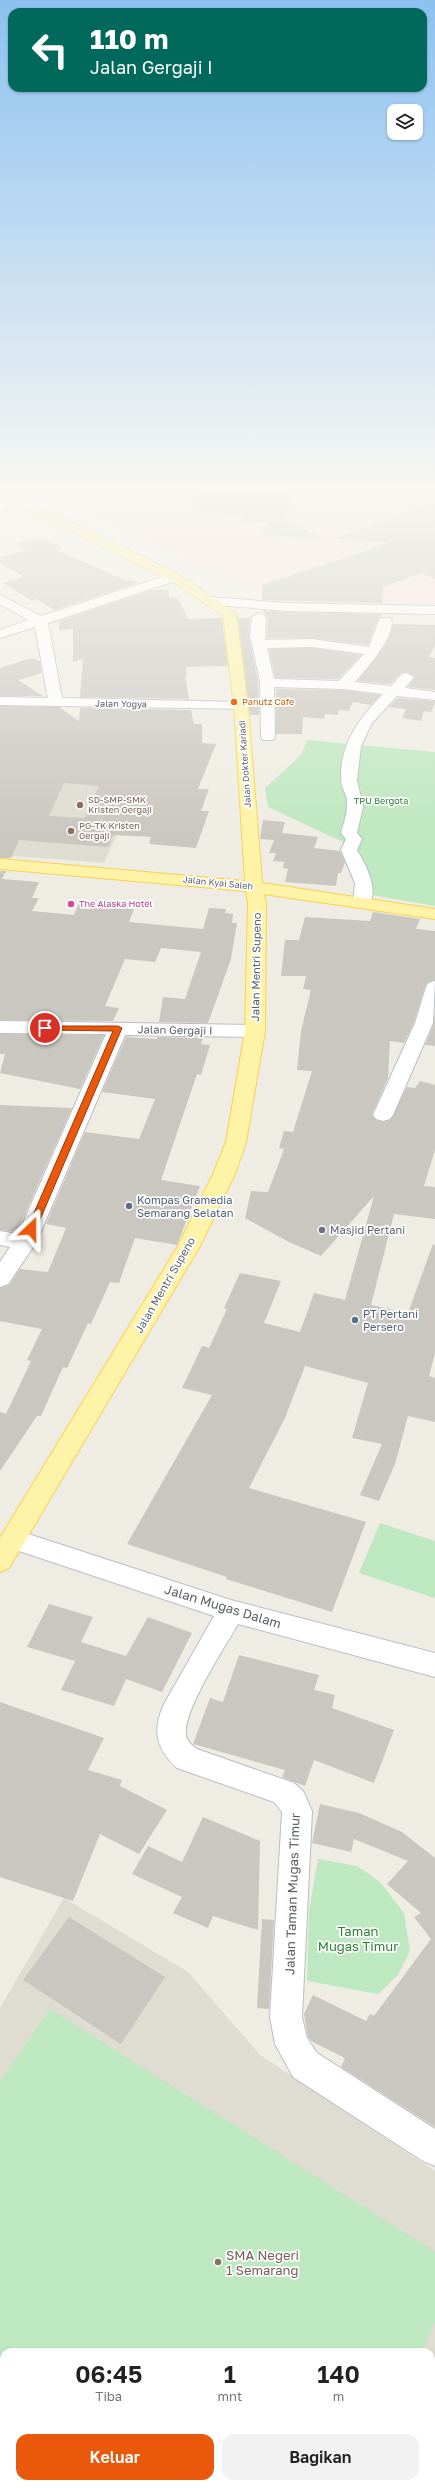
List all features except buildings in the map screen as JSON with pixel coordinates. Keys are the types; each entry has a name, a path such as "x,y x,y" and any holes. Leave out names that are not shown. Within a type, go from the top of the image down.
{"main road":[{"path":"218,606 229,613"},
{"name":"Jalan Dokter Kariadi","path":"229,613 241,706 254,886"},
{"name":"Jalan Kyai Saleh","path":"0,864 254,886 435,914"},
{"name":"Jalan Mentri Supeno","path":"7,1550 189,1246 224,1174 236,1142 255,1031 257,904 254,886"}],"street":[{"path":"11,606 41,622"},
{"path":"0,634 88,606"},
{"path":"276,606 435,610"},
{"path":"229,613 259,617 385,620 435,623"},
{"path":"259,617 257,635 267,684 268,737"},
{"path":"344,685 384,632 385,620"},
{"path":"41,622 56,703"},
{"path":"259,644 312,643 371,651"},
{"path":"362,903 365,895 361,876 349,850 354,839 349,834 356,804 349,781 351,749 361,728 382,701 394,692 407,677"},
{"path":"267,684 344,685 435,696"},
{"name":"Jalan Yogya","path":"0,701 241,706"},
{"path":"383,1115 424,1023 435,987"},
{"path":"0,1279 25,1243 118,1028"},
{"name":"Jalan Gergaji I","path":"1,1032 118,1028 255,1031"},
{"path":"0,1238 25,1243"},
{"name":"Jalan Mugas Dalam","path":"7,1550 435,1665"},
{"name":"Jalan Taman Mugas Timur","path":"231,1611 174,1713 171,1734 175,1748 187,1759 284,1792 292,1801 297,1811 286,2017 292,2044 305,2065 435,2149"}],"shaded area":[{"name":"SD-SMP-SMK Kristen Gergaji","path":"152,755 104,863 2,855 44,785"},
{"name":"SMA Negeri 1 Semarang","path":"64,1898 188,1972 260,2055 435,2171 435,2348 0,2348 0,2008"}],"green space":[{"name":"TPU Bergota","path":"307,740 435,752 435,906 366,894 354,847 268,807 265,788 301,755"},
{"path":"380,1523 435,1541 435,1598 359,1573"},
{"name":"Taman Mugas Timur","path":"318,1859 357,1866 380,1882 404,1913 410,1951 398,1975 378,1994 307,1981 309,1912"},
{"name":"SMA Negeri 1 Semarang","path":"50,2009 435,2252 435,2322 423,2348 0,2348 0,2082"}],"place":[{"name":"Panutz Cafe","path":"234,702"},
{"name":"SD-SMP-SMK Kristen Gergaji","path":"80,805"},
{"name":"PG-TK Kristen Gergaji","path":"71,831"},
{"name":"The Alaska Hotel","path":"71,904"},
{"name":"Kompas Gramedia Semarang Selatan","path":"129,1206"},
{"name":"Masjid Pertani","path":"322,1230"},
{"name":"PT Pertani Persero","path":"355,1320"},
{"name":"SMA Negeri 1 Semarang","path":"218,2262"}],"route":[{"path":"31,1229 118,1028 45,1028"}]}
